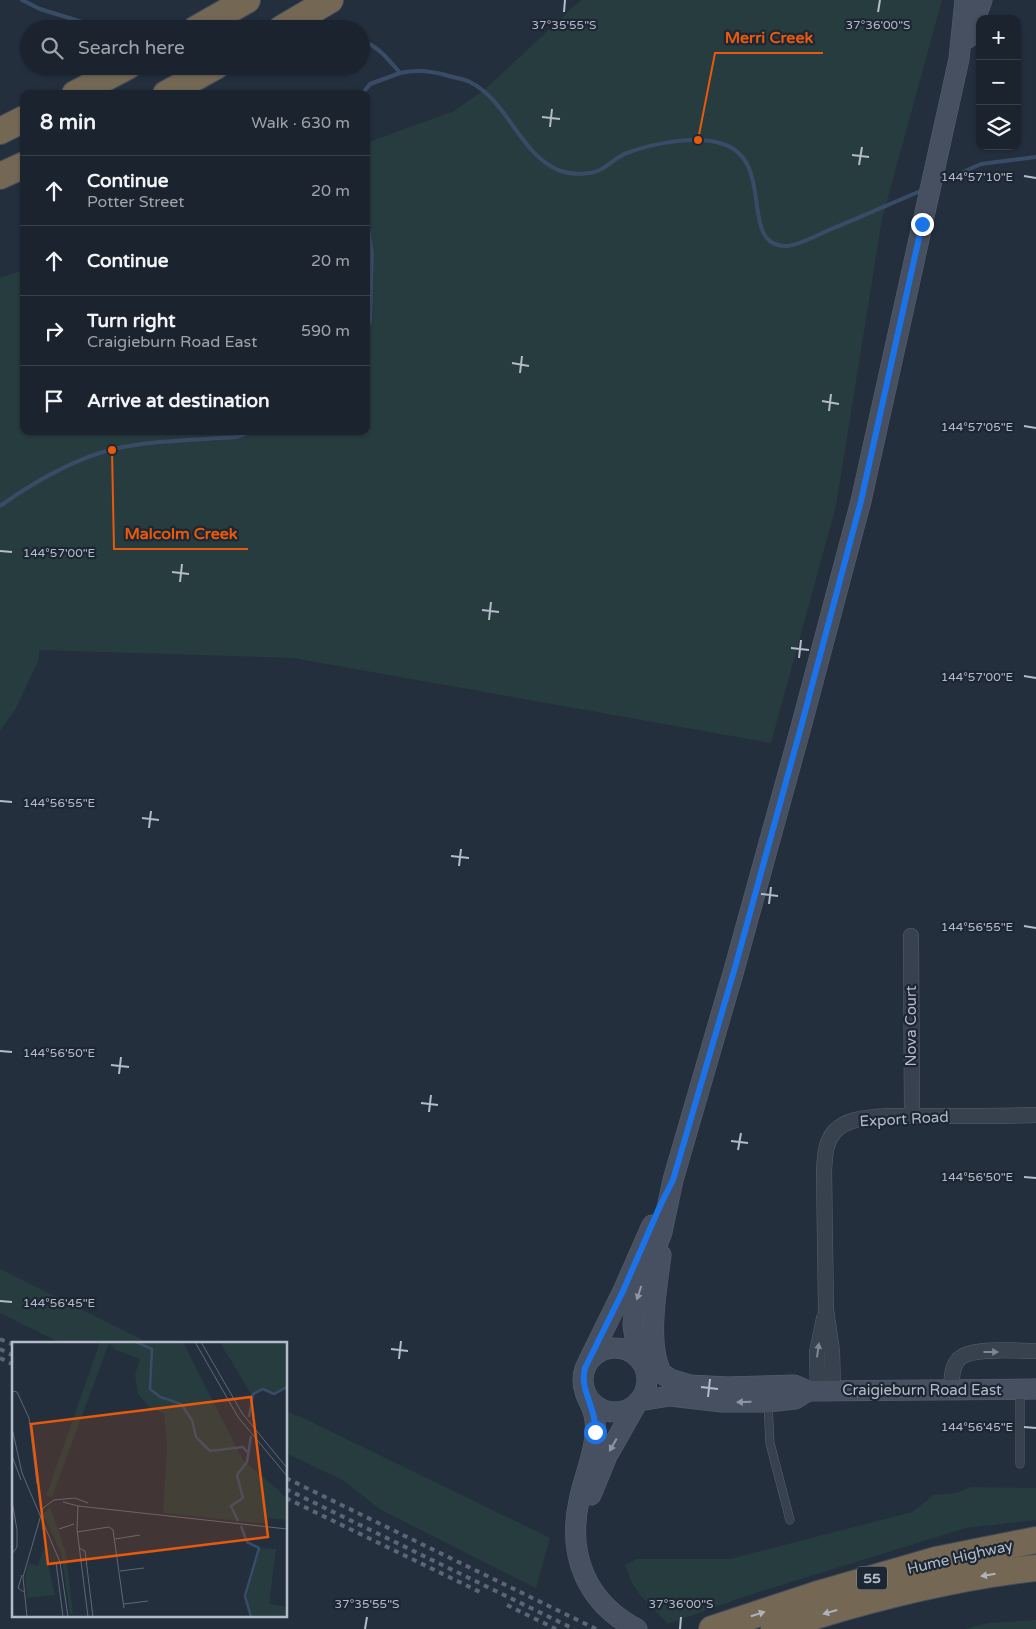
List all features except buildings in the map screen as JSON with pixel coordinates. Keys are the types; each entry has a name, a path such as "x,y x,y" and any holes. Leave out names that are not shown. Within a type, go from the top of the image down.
{"highway":[{"path":"212,20 247,0"},
{"path":"297,20 330,0"},
{"path":"83,90 112,75"},
{"path":"173,90 201,75"},
{"path":"0,130 20,121"},
{"path":"0,176 20,167"},
{"name":"Hume Highway","path":"712,1629 815,1595 936,1560 1036,1540"},
{"name":"Hume Highway","path":"774,1629 889,1595 983,1576 1036,1568"}],"main road":[{"path":"662,1374 654,1353 656,1291 673,1180 778,811 861,501 959,58 965,0"},
{"path":"959,58 982,0"},
{"path":"637,1629 613,1613 599,1600 589,1586 580,1561 576,1535 577,1512 596,1426 593,1408 586,1395 583,1373 623,1291 673,1180"},
{"path":"580,1561 583,1526 594,1487 607,1456 644,1394 648,1380 645,1366 639,1357 633,1325 635,1304 666,1219"},
{"path":"587,1364 594,1355 608,1348 625,1349 639,1357"},
{"name":"Craigieburn Road East","path":"639,1357 662,1374 675,1381 690,1385 727,1387 794,1385 820,1391 1028,1389"},
{"name":"Craigieburn Road East","path":"638,1402 674,1396 722,1402 768,1402 795,1399 820,1391"},
{"path":"586,1395 595,1405 612,1412 626,1410 638,1402"}],"street":[{"name":"Nova Court","path":"911,936 912,1116"},
{"name":"Export Road","path":"820,1391 832,1351 826,1310 824,1171 828,1142 835,1131 845,1124 854,1121 912,1116 1036,1115"},
{"path":"951,1390 953,1369 959,1359 968,1353 1036,1351"}],"lane":[{"path":"1020,1464 1028,1389"},
{"path":"768,1402 770,1443 790,1520"}],"green space":[{"path":"581,0 942,0 882,219 836,506 771,743 293,658 39,650 39,659 15,710 0,731 0,278 20,271 20,435 370,435 370,142 454,111 484,90"},
{"path":"0,1269 147,1342 59,1342 0,1313"},
{"path":"288,1412 550,1538 536,1588 381,1510 344,1481 288,1454"},
{"path":"971,1487 1036,1488 1036,1520 966,1528 743,1597 668,1624 640,1595 632,1583 625,1565 637,1559 730,1559 912,1512 934,1495 956,1493"},
{"path":"1036,1620 1036,1629 966,1629 988,1623"}],"waterway":[{"path":"22,0 40,9 76,20"},
{"path":"370,45 387,58 400,73 412,71 431,72 470,82 494,101 533,152 545,162 564,172 576,174 595,172 624,154 662,143 700,140 723,144 739,154 749,168 754,184 759,219 764,233 772,243 787,246 797,244 923,190"},
{"path":"365,90 370,84 400,73"},
{"path":"938,183 981,164 1036,157"},
{"path":"370,240 372,253 370,320"},
{"path":"0,506 54,472 99,453 144,444 242,435"}],"railway":[{"path":"0,1339 12,1344"},
{"path":"0,1349 12,1355"},
{"path":"0,1358 12,1364"},
{"path":"288,1479 596,1629"},
{"path":"288,1490 574,1629"},
{"path":"288,1499 482,1593"},
{"path":"507,1605 556,1629"}],"place":[{"name":"Merri Creek","path":"698,140"},
{"name":"Malcolm Creek","path":"112,450"}],"route":[{"path":"595,1432 595,1417 593,1408 586,1395 583,1373 623,1291 673,1180 736,964 861,501 922,224"}]}
